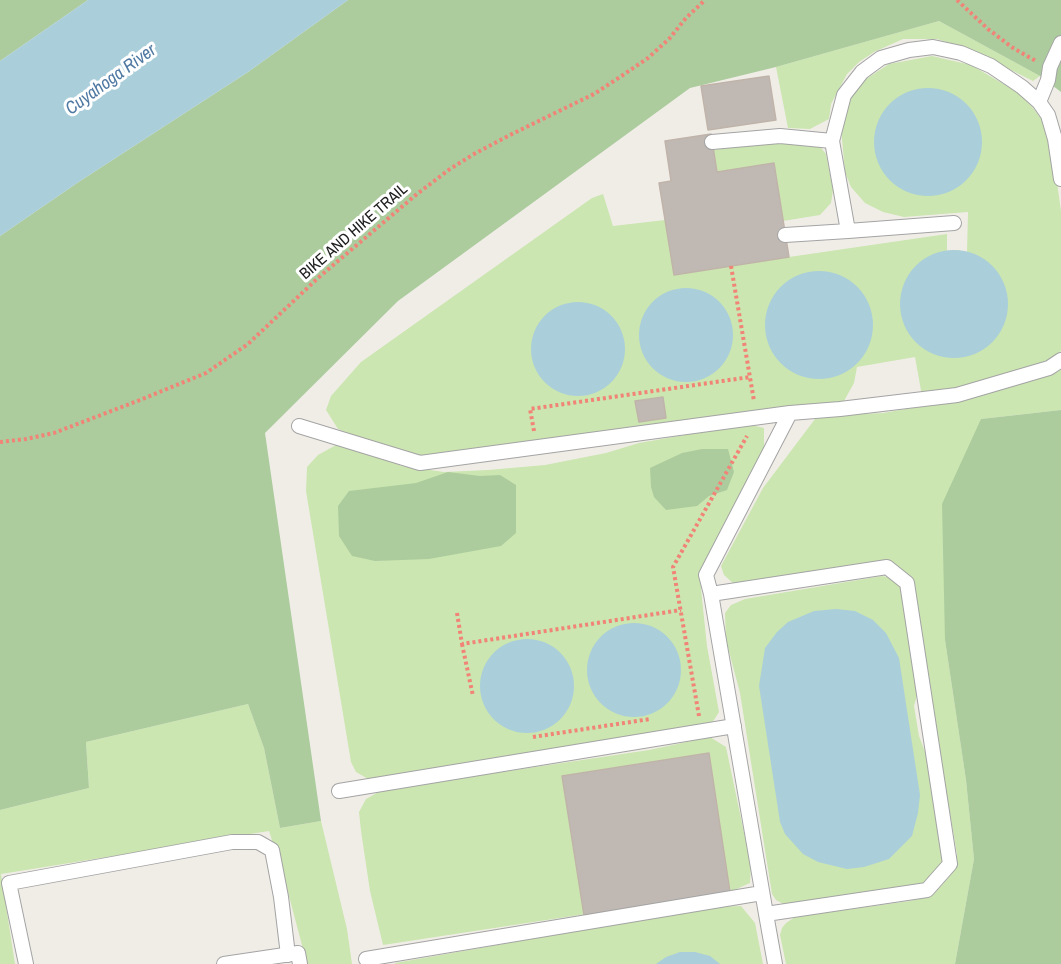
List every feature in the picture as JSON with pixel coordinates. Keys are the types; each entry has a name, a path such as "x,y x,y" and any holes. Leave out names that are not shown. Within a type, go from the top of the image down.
{"lane":[{"path":"1039,102 1048,80 1050,67 1061,43"},
{"path":"848,231 832,141 844,94 862,72 881,58 909,50 933,47 961,53 991,66 1022,87 1039,102 1048,116 1055,139 1061,179"},
{"path":"712,142 780,136 832,141"},
{"path":"785,235 954,223"},
{"path":"299,426 420,463 757,417 957,395 1049,368 1061,360"},
{"path":"775,964 706,575 790,413"},
{"path":"711,594 886,567 907,583 950,864 927,890 766,914"},
{"path":"339,791 734,726"},
{"path":"26,964 9,883 232,842 258,842 272,850 281,897 288,955"},
{"path":"366,959 762,893"},
{"path":"224,964 298,953 300,964"}],"path":[{"name":"BIKE AND HIKE TRAIL","path":"0,442 54,433 206,373 248,344 318,278 450,169 474,153 594,94 620,77 648,58 669,39 705,0"},
{"path":"957,0 1012,48 1050,67"},
{"path":"702,731 674,567 757,417 731,266"},
{"path":"538,447 530,409 750,377"},
{"path":"462,644 681,610"},
{"path":"457,613 473,696"},
{"path":"533,737 651,719"}],"green space":[{"path":"0,0 88,0 0,61"},
{"path":"348,0 1061,0 1061,92 1040,76 939,21 776,67 690,88 398,301 265,433 321,821 280,828 264,748 248,704 86,742 89,788 0,810 0,236 248,72"},
{"path":"939,21 1040,76 1033,81 969,49 937,39 903,39 874,52 847,74 831,104 829,119 810,129 788,128 776,67"},
{"path":"932,56 971,65 1019,93 1042,120 1051,140 1061,211 1061,351 1044,364 937,394 922,396 915,357 857,367 854,383 844,401 686,421 433,459 394,451 338,429 326,410 331,396 361,362 592,198 603,194 613,226 665,220 789,257 947,234 947,251 958,250 967,253 968,212 904,217 883,212 865,203 851,187 845,172 841,128 848,101 860,83 889,64"},
{"path":"770,142 818,144 826,154 833,190 831,203 820,215 783,221 774,163 717,172 713,150"},
{"path":"1061,367 1061,410 981,419 945,640 966,780 974,859 955,964 786,964 780,935 786,923 795,917 910,901 934,894 956,867 957,854 911,584 902,572 735,585 724,575 721,566 763,488 815,419 835,415 883,413 958,400"},
{"path":"1061,410 1061,964 955,964 974,859 966,780 945,640 942,504 981,419"},
{"path":"747,424 764,428 764,452 704,563 701,589 707,646 719,712 708,726 370,780 356,772 351,762 306,491 307,467 318,455 336,445 359,450 402,466 444,472 488,470 545,465 606,453 639,443"},
{"path":"702,449 728,449 734,472 727,490 709,496 697,506 666,510 654,497 650,468 682,453"},
{"path":"448,472 480,476 500,475 516,485 516,533 501,546 429,559 375,561 352,556 339,536 338,506 349,491 416,483"},
{"path":"882,576 892,578 903,589 920,685 914,706 919,736 932,770 944,851 940,871 929,883 787,906 776,900 772,894 740,693 726,640 725,613 731,605 745,599"},
{"path":"248,704 264,748 280,828 321,821 347,929 352,964 307,964 269,831 1,874 15,964 0,964 0,810 89,788 86,742"},
{"path":"710,737 726,747 751,866 750,883 730,892 383,945 370,891 361,831 359,812 366,799 382,790 649,750"},
{"path":"741,906 755,923 763,964 395,964 714,907"}],"water":[{"name":"Cuyahoga River","path":"88,0 348,0 248,72 0,236 0,61"},
{"path":"928,88 949,93 966,104 977,121 982,142 977,163 966,180 949,191 928,196 907,191 890,180 879,163 874,142 879,121 890,104 907,93"},
{"path":"954,250 975,255 992,266 1003,283 1008,304 1003,325 992,342 975,353 954,358 933,353 916,342 905,325 900,304 905,283 916,266 933,255"},
{"path":"819,271 829,272 849,280 857,287 864,295 872,315 872,335 864,355 857,363 849,370 829,378 819,379 809,378 789,370 781,363 774,355 766,335 765,325 766,315 774,295 781,287 789,280 809,272"},
{"path":"686,288 704,292 719,302 729,317 733,335 729,353 719,368 704,378 686,382 668,378 653,368 643,353 639,335 643,317 653,302 668,292"},
{"path":"578,302 596,306 611,316 621,331 625,349 621,367 611,382 596,392 578,396 560,392 545,382 535,367 531,349 535,331 545,316 560,306"},
{"path":"836,609 855,611 873,620 886,633 899,658 920,795 912,836 889,859 864,867 847,869 818,862 803,854 785,834 780,822 759,686 765,648 777,632 788,622 814,611"},
{"path":"634,623 652,627 667,637 677,652 681,670 677,688 667,703 652,713 634,717 616,713 601,703 591,688 587,670 591,652 601,637 616,627"},
{"path":"527,639 545,643 560,653 570,668 574,686 570,704 560,719 545,729 527,733 509,729 494,719 484,704 480,686 484,668 494,653 509,643"},
{"path":"680,952 695,952 710,956 720,964 656,964"}],"building":[{"path":"769,76 776,120 708,130 701,86"},
{"path":"711,134 717,172 774,163 789,257 674,275 659,183 671,181 665,141"},
{"path":"663,397 666,418 639,422 635,401"},
{"path":"709,753 730,892 584,915 562,776"}]}
